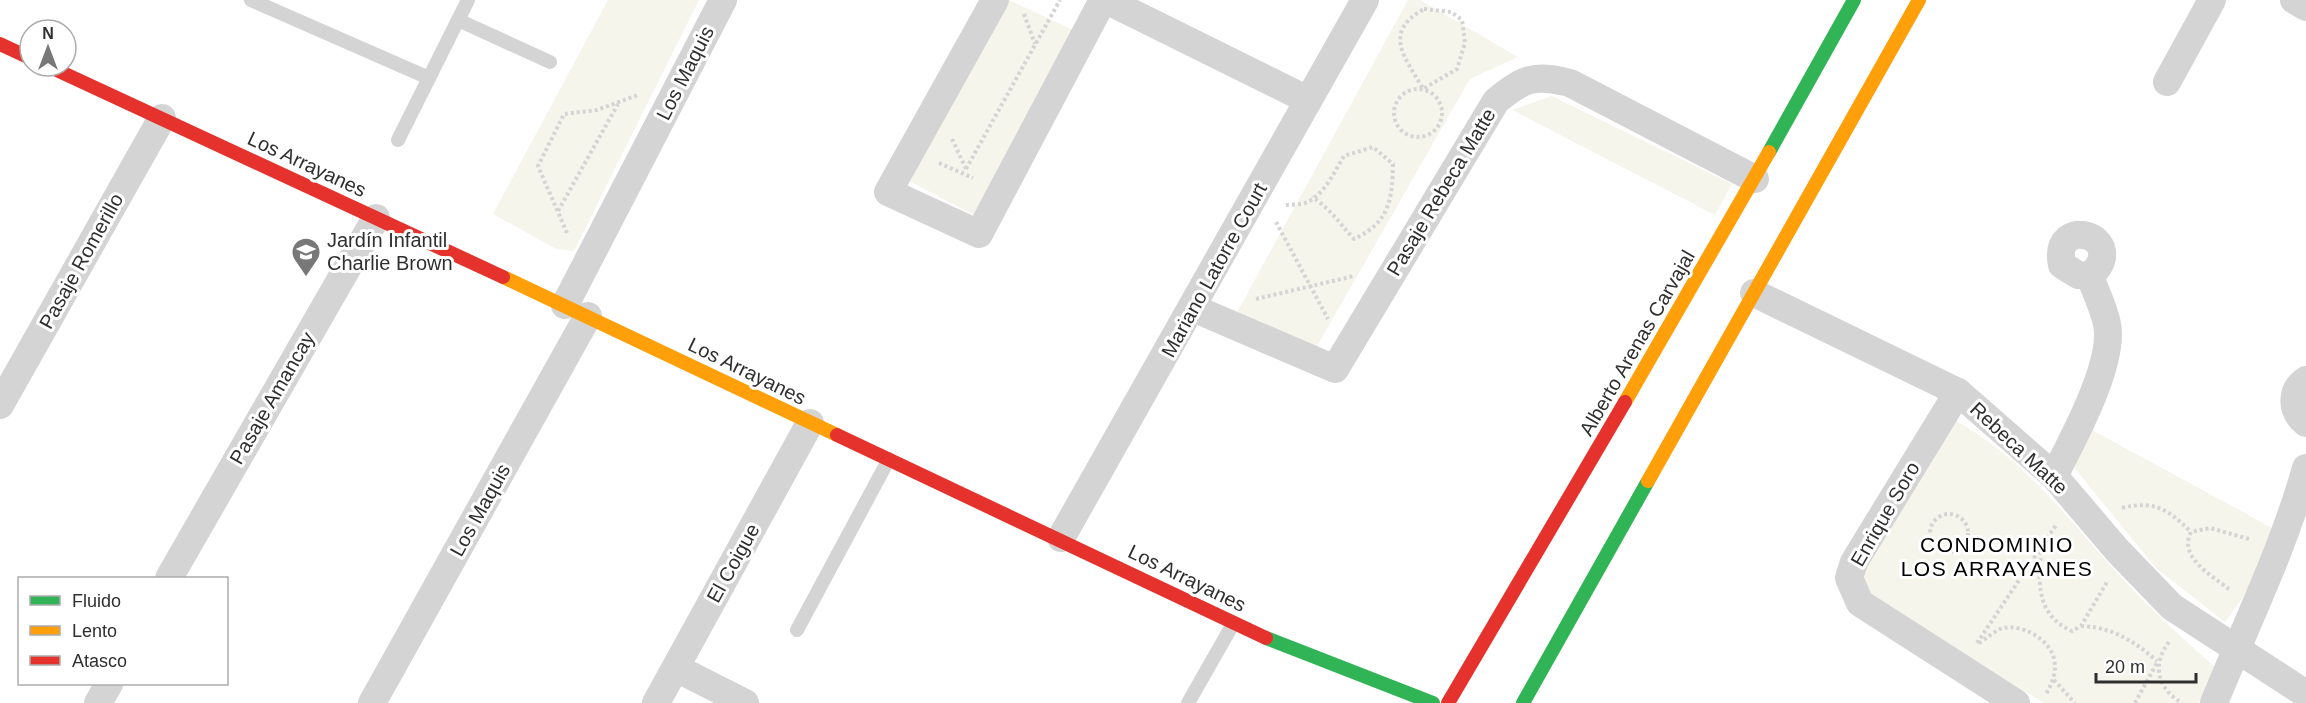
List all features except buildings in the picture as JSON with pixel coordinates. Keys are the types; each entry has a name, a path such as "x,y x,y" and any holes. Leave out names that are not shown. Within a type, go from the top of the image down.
{"street":[{"name":"Los Maquis","path":"372,703 576,310 583,270 723,0"},
{"path":"995,0 888,192 979,234 1105,0 1308,100"},
{"name":"Mariano Latorre Court","path":"1061,538 1263,198 1308,100 1365,0"},
{"name":"Alberto Arenas Carvajal","path":"1448,703 1755,179 1854,0"},
{"path":"1523,703 1919,0"},
{"path":"2167,82 2212,0"},
{"path":"2294,0 2306,7"},
{"path":"0,44 18,52"},
{"name":"Pasaje Rebeca Matte","path":"1198,310 1335,369 1496,101 1516,84 1543,76 1570,83 1755,179"},
{"name":"Los Arrayanes","path":"74,78 576,310 810,423 1061,538 1233,623 1371,681 1433,703"},
{"name":"Pasaje Romerillo","path":"0,405 162,118"},
{"name":"Pasaje Amancay","path":"170,577 376,218"},
{"path":"2054,476 2087,411 2104,361 2108,326 2090,276"},
{"name":"Rebeca Matte","path":"1754,293 1958,392 2054,476 2122,555 2172,607 2306,694"},
{"path":"2306,380 2296,389 2293,402 2298,417 2306,423"},
{"name":"Enrique Soro","path":"1958,392 1854,562 1848,578 1860,603 2016,703"},
{"name":"El Coigue","path":"656,703 810,423"},
{"path":"2214,703 2277,558 2292,518 2306,468"},
{"path":"676,668 746,703"},
{"path":"98,703 108,685"}],"lane":[{"path":"251,0 429,78"},
{"path":"398,140 468,0"},
{"path":"458,20 550,62"},
{"path":"797,630 889,459"},
{"path":"1188,703 1233,623"}],"path":[{"path":"966,169 1060,0"},
{"path":"1423,89 1408,91 1397,102 1394,109 1397,124 1401,130 1415,136 1431,133 1441,121 1442,112 1437,97 1423,89 1402,56 1399,40 1408,18 1424,9 1451,12 1462,20 1465,43 1457,69 1423,89"},
{"path":"1023,11 1035,45"},
{"path":"583,270 538,165 564,114 597,110 647,90"},
{"path":"558,211 618,103"},
{"path":"1263,198 1306,203 1312,197 1325,186 1344,156 1373,147 1393,164 1392,199 1373,230 1354,239 1337,222 1329,207 1312,197"},
{"path":"911,150 1002,191"},
{"path":"1263,198 1345,352"},
{"path":"1198,310 1398,265"},
{"path":"2041,703 2054,680 2054,659 2046,645 2025,628 2002,628 1974,647 2073,499"},
{"path":"2101,531 2121,509 2140,504 2157,506 2174,515 2191,532"},
{"path":"1958,515 1966,524 1969,536 1958,551 1945,552 1934,544 1930,532 1940,516 1958,515"},
{"path":"2191,532 2210,528 2239,535 2259,543 2277,558"},
{"path":"2191,532 2187,540 2189,553 2204,571 2254,612"},
{"path":"2042,545 2039,576 2041,598 2058,625 2072,631 2081,626 2101,626 2136,642 2157,662"},
{"path":"2081,626 2122,555"},
{"path":"2135,703 2163,649 2188,618"},
{"path":"2163,649 2158,666 2160,683 2171,697 2182,703"},
{"path":"2054,680 2075,703"}],"shaded area":[{"path":"608,0 699,0 574,251 556,249 493,214"},
{"path":"1009,0 1075,31 974,215 909,181"},
{"path":"1408,0 1420,0 1518,57 1470,79 1316,348 1235,316"},
{"path":"1552,96 1732,184 1715,215 1512,110"},
{"path":"1954,420 1982,437 2030,477 2138,595 2218,670 2199,703 2044,703 1872,599 1864,585 1865,570"},
{"path":"2092,430 2276,530 2257,578 2225,622 2156,568 2073,466"}],"traffic: fast":[{"path":"1769,152 1854,0"},
{"path":"1523,703 1648,481"},
{"path":"1266,638 1433,703"}],"traffic: slow":[{"path":"1648,481 1919,0"},
{"path":"1625,402 1769,152"},
{"path":"503,277 837,435"}],"traffic: jam":[{"path":"0,44 18,52"},
{"path":"74,78 503,277"},
{"path":"1448,703 1625,402"},
{"path":"837,435 1266,638"}],"place":[{"name":"Jardín Infantil Charlie Brown","path":"306,278"}],"district":[{"name":"CONDOMINIO LOS ARRAYANES","path":"1997,557"}]}
